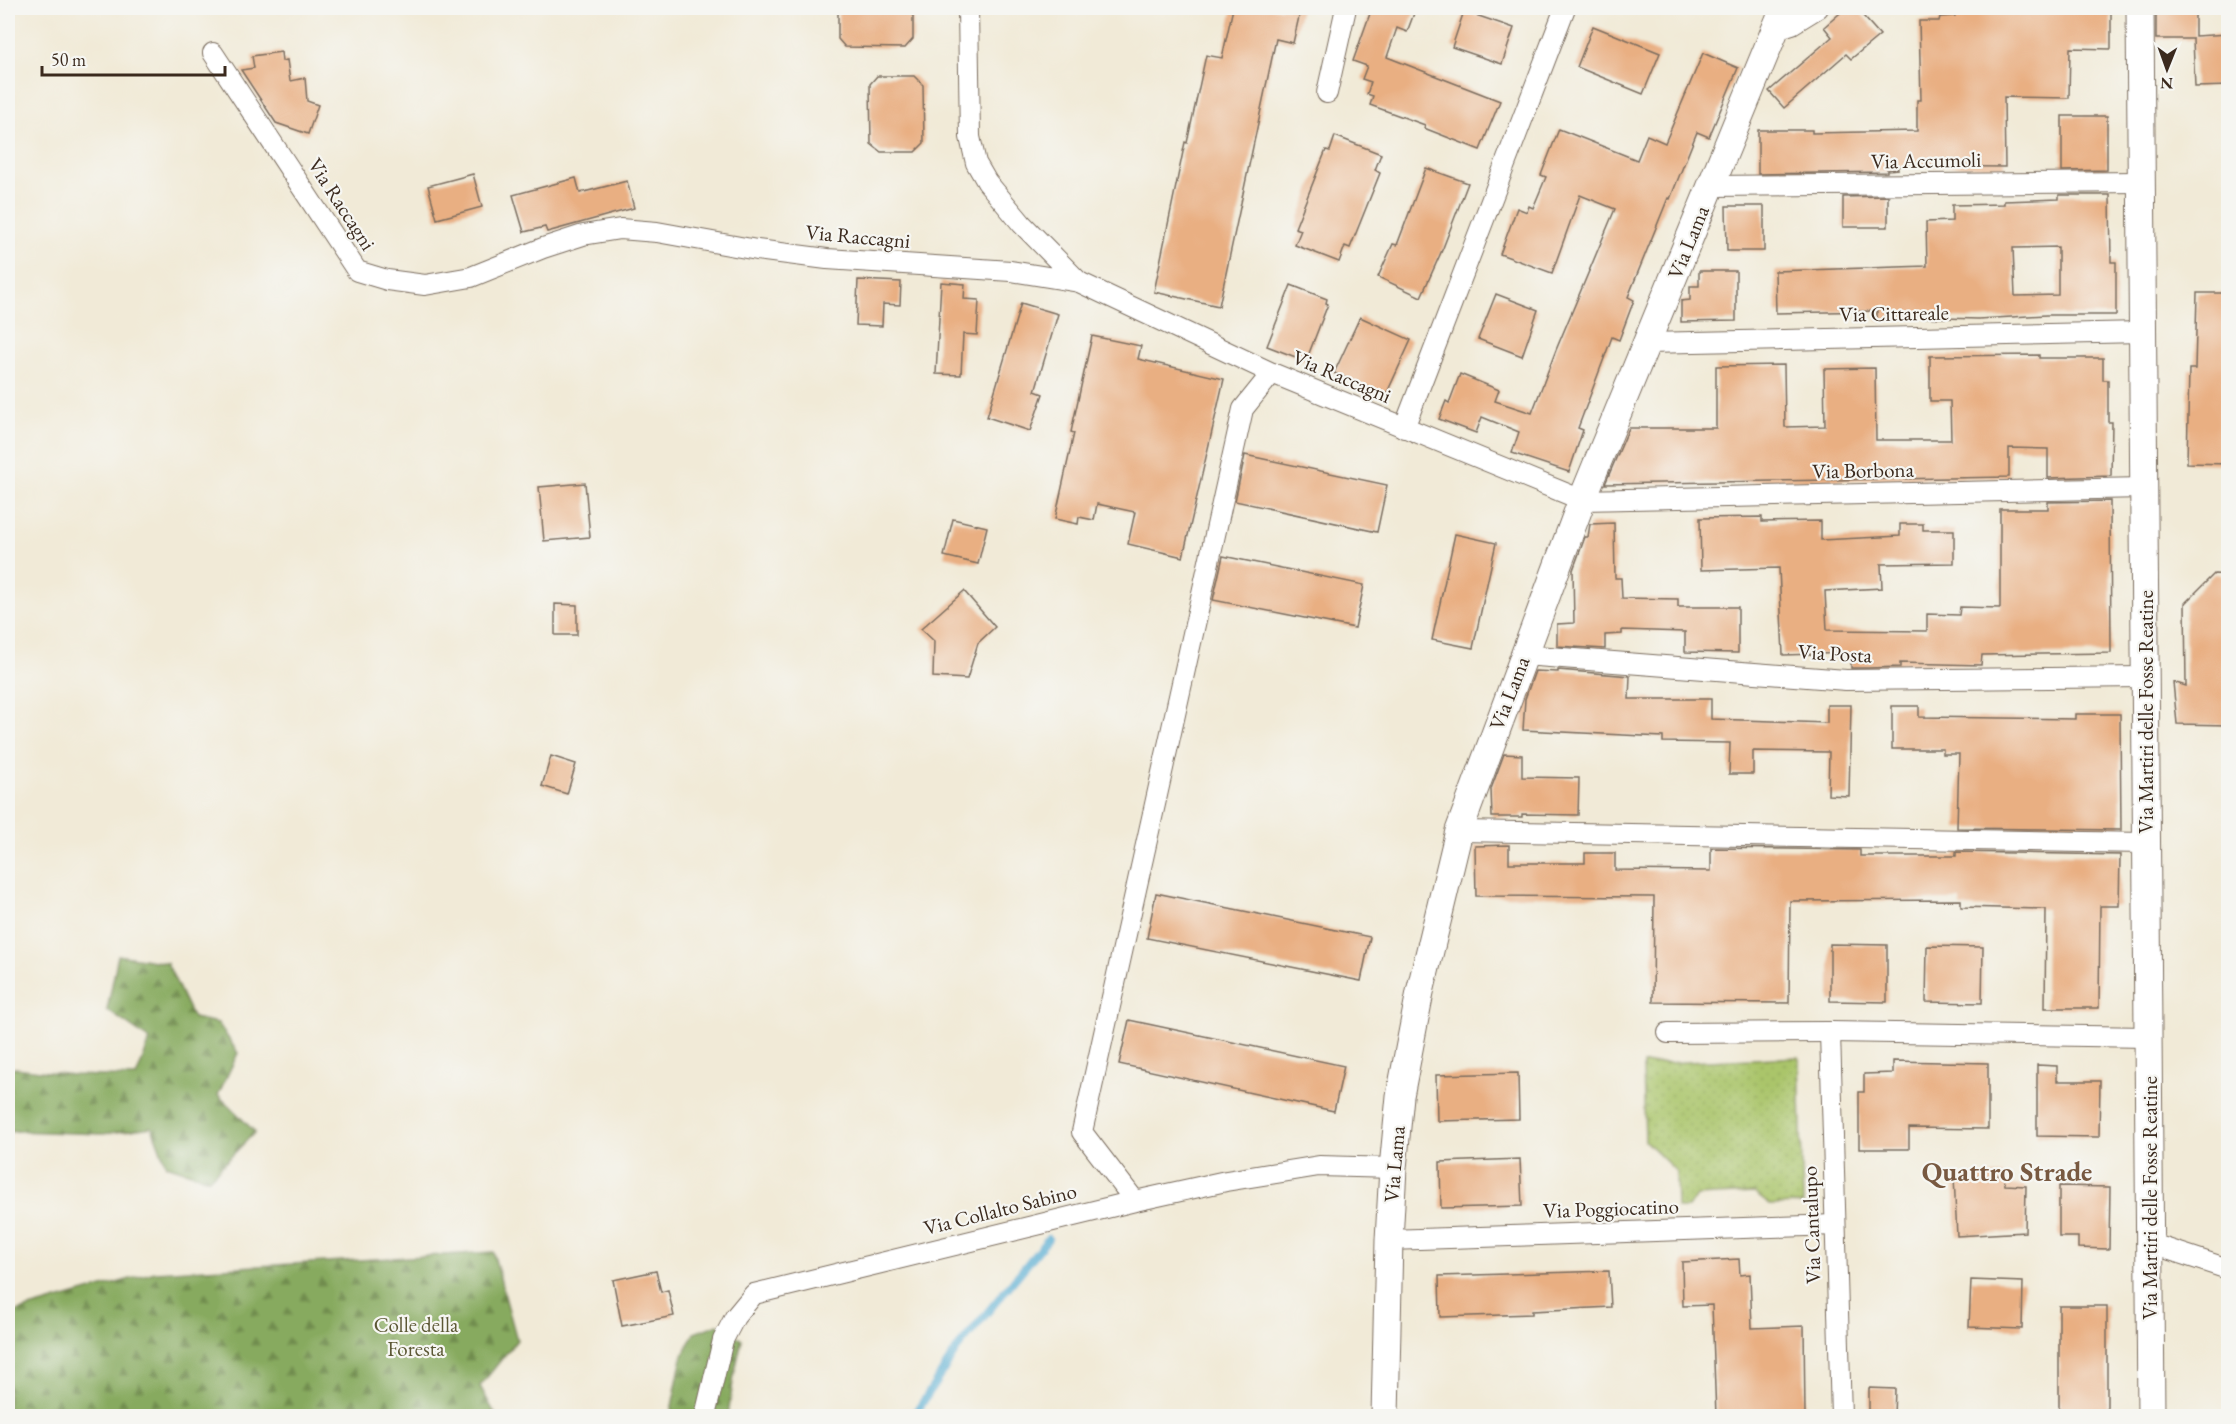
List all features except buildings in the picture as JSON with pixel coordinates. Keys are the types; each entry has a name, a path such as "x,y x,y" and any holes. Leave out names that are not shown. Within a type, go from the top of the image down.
{"main road":[{"name":"Via Martiri delle Fosse Reatine","path":"2140,8 2151,1416"},
{"name":"Via Lama","path":"1385,1416 1392,1168 1400,1096 1412,1033 1459,831 1582,500 1780,18"}],"street":[{"path":"968,8 970,137 976,163 987,182 1022,224 1079,282"},
{"path":"1327,93 1346,8"},
{"path":"1404,428 1565,8"},
{"path":"1780,18 1792,24 1818,8"},
{"name":"Via Raccagni","path":"213,52 357,271 387,280 426,285 471,277 583,235 620,229 657,232 757,250 826,259 1011,271 1079,282 1272,373 1582,500"},
{"name":"Via Accumoli","path":"1711,186 2142,182"},
{"name":"Via Cittareale","path":"1647,343 2143,332"},
{"path":"1135,1201 1082,1132 1243,409 1272,373"},
{"name":"Via Borbona","path":"1582,500 2144,488"},
{"name":"Via Posta","path":"1524,655 1846,680 2145,677"},
{"path":"1459,831 2146,843"},
{"path":"1668,1033 1830,1032 2148,1037"},
{"name":"Via Cantalupo","path":"1830,1032 1841,1416"},
{"name":"Via Collalto Sabino","path":"705,1416 723,1340 735,1317 754,1294 1226,1181 1319,1166 1392,1168"},
{"name":"Via Poggiocatino","path":"1389,1240 1835,1225"},
{"path":"2149,1243 2229,1269"}],"green space":[{"path":"118,955 167,963 193,1018 218,1023 238,1053 218,1095 255,1132 209,1179 166,1165 152,1127 103,1134 13,1131 8,1134 8,1067 73,1075 136,1077 150,1040 107,1010"},
{"path":"1799,1057 1803,1204 1770,1205 1754,1193 1696,1196 1688,1208 1677,1208 1676,1171 1645,1141 1643,1064"},
{"name":"Colle della Foresta","path":"493,1252 517,1340 480,1386 496,1416 8,1416 8,1314 155,1272"},
{"path":"718,1324 742,1340 728,1416 670,1416 682,1357 694,1333"}],"waterway":[{"path":"914,1416 957,1349 1048,1239"}],"district":[{"name":"Quattro Strade","path":"2007,1171"}]}
